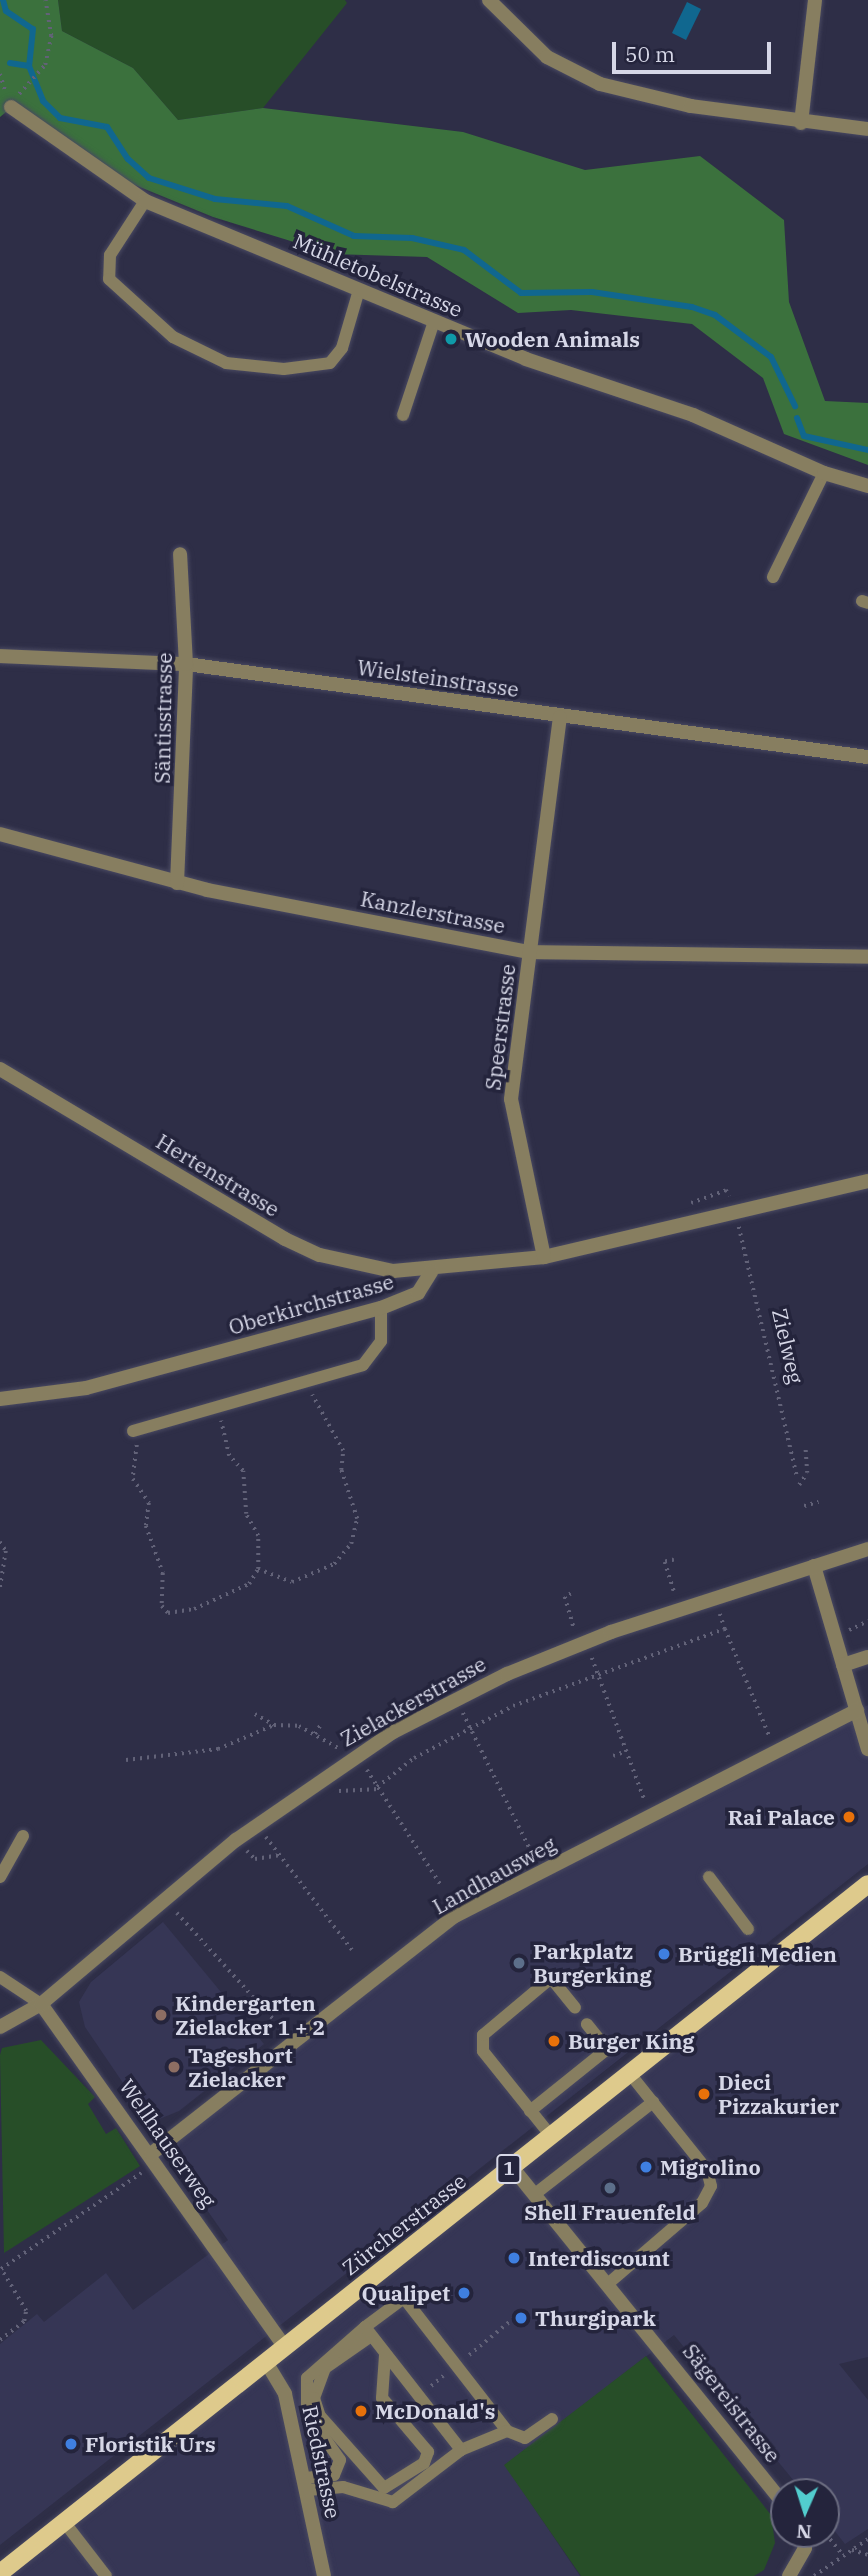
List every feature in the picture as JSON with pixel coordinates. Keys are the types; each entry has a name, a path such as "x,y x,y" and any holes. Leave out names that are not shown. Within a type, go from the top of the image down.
{"main road":[{"name":"Zürcherstrasse","path":"0,2573 868,1884"}],"street":[{"path":"489,0 520,36 573,73 691,106 801,123 868,129"},
{"path":"801,123 815,0"},
{"name":"Mühletobelstrasse","path":"10,107 145,201 434,321 693,415 824,473 868,486"},
{"name":"Säntisstrasse","path":"177,883 186,664 180,554"},
{"name":"Wielsteinstrasse","path":"0,656 186,664 868,757"},
{"name":"Speerstrasse","path":"544,1258 511,1099 560,717"},
{"name":"Kanzlerstrasse","path":"0,834 177,883 530,952 868,957"},
{"name":"Hertenstrasse","path":"0,1069 249,1220 320,1255 431,1272"},
{"path":"431,1272 544,1258 868,1181"},
{"name":"Oberkirchstrasse","path":"0,1399 86,1388 381,1308 418,1293 431,1272"},
{"name":"Zielackerstrasse","path":"41,2004 236,1840 393,1732 507,1674 611,1632 868,1549"},
{"path":"814,1566 868,1749"},
{"path":"843,1665 868,1657"},
{"name":"Landhausweg","path":"154,2158 453,1917 857,1710"},
{"path":"0,2026 41,2004"},
{"name":"Wellhauserweg","path":"41,2004 154,2158 285,2347"},
{"name":"Sägereistrasse","path":"512,2167 610,2282 770,2486"},
{"name":"Riedstrasse","path":"266,2362 285,2394 324,2576"},
{"path":"789,2576 805,2548"}],"lane":[{"path":"145,201 110,255 109,279 173,337 226,363 284,369 330,363 342,348 359,290"},
{"path":"403,415 434,321"},
{"path":"773,577 824,473"},
{"path":"133,1431 307,1386 363,1365 381,1341 381,1308"},
{"path":"0,1877 23,1836"},
{"path":"709,1877 748,1929"},
{"path":"0,1977 41,2004"},
{"path":"551,2136 483,2051 484,2035 551,1978 575,2008"},
{"path":"530,2111 607,2049 587,2024"},
{"path":"610,2282 702,2203 711,2186 707,2170 630,2074"},
{"path":"535,2194 653,2102"},
{"path":"385,2355 382,2398 428,2452 424,2463 384,2488 329,2427 314,2398 325,2368 404,2298 507,2431 524,2438 552,2419"},
{"path":"368,2332 461,2450"},
{"path":"306,2484 334,2474 340,2460 307,2413 307,2378 368,2332"},
{"path":"306,2484 343,2487 393,2502 461,2450 507,2431"},
{"path":"65,2523 98,2574"}],"path":[{"path":"25,84 45,65 51,36 45,0"},
{"path":"683,1209 726,1190"},
{"name":"Zielweg","path":"738,1225 797,1477"},
{"path":"257,1569 292,1582 334,1564 351,1544 357,1519 341,1470 343,1451 307,1386"},
{"path":"133,1431 133,1479 149,1503 150,1552 163,1573 162,1606 168,1613 226,1599 249,1584 257,1569 258,1536 246,1514 243,1471 229,1456 220,1408"},
{"path":"799,1485 807,1473 805,1446"},
{"path":"804,1506 818,1502"},
{"path":"0,1542 6,1571 0,1590"},
{"path":"673,1590 665,1562 674,1560"},
{"path":"571,1594 565,1597 573,1625"},
{"path":"719,1612 772,1740"},
{"path":"330,1790 378,1788 414,1758 470,1728 597,1675 724,1629"},
{"path":"590,1654 624,1752 646,1803"},
{"path":"462,1712 534,1858"},
{"path":"255,1714 274,1724 315,1734 338,1748"},
{"path":"126,1759 218,1749 274,1724"},
{"path":"315,1734 321,1724"},
{"path":"613,1756 624,1752"},
{"path":"365,1767 442,1887"},
{"path":"265,1836 352,1950"},
{"path":"246,1849 256,1859 279,1855"},
{"path":"173,1909 284,2031"},
{"path":"0,2340 24,2321 26,2311 1,2268 154,2158"},
{"path":"814,2576 868,2539"},
{"path":"837,2548 843,2555"},
{"path":"852,2550 868,2555"}],"shaded area":[{"path":"687,2 701,9 686,40 672,33"},
{"path":"868,1705 868,1864 0,2545 0,2344 37,2314 44,2322 106,2273 133,2310 228,2240 166,2151 454,1922"},
{"path":"868,1884 868,2357 839,2364 868,2400 868,2529 845,2544 840,2538 840,2478 791,2478 674,2335 505,2465 580,2576 7,2576"},
{"name":"Kindergarten Zielacker 1 + 2","path":"163,1922 264,2044 179,2111 157,2120 140,2108 85,2027 79,2002 91,1982"}],"green space":[{"path":"0,0 58,0 62,31 133,68 178,120 263,108 463,132 585,170 700,156 784,220 789,302 825,401 868,403 868,465 784,434 763,378 692,324 571,310 518,313 427,257 333,254 213,217 130,183 11,108 0,117"},
{"path":"58,0 345,0 347,3 263,108 178,120 133,68 62,31"},
{"path":"41,2040 95,2097 88,2104 106,2134 116,2128 140,2166 4,2253 0,2055 2,2048"},
{"path":"646,2356 770,2514 770,2548 773,2548 764,2570 754,2576 581,2576 504,2465"}],"waterway":[{"path":"3,0 6,11 33,29 29,66"},
{"path":"10,63 29,66"},
{"path":"29,66 43,101 60,118 107,127 128,159 149,178 215,199 287,206 354,236 412,238 464,250 521,293 592,292 692,307 715,315 771,357 795,406"},
{"path":"797,418 804,436 868,450"}],"place":[{"name":"Wooden Animals","path":"451,339"},
{"name":"Rai Palace","path":"849,1817"},
{"name":"Brüggli Medien","path":"664,1954"},
{"name":"Parkplatz Burgerking","path":"519,1963"},
{"name":"Kindergarten Zielacker 1 + 2","path":"161,2015"},
{"name":"Burger King","path":"554,2041"},
{"name":"Tageshort Zielacker","path":"174,2067"},
{"name":"Dieci Pizzakurier","path":"704,2094"},
{"name":"Migrolino","path":"646,2167"},
{"name":"Shell Frauenfeld","path":"610,2188"},
{"name":"Interdiscount","path":"514,2258"},
{"name":"Qualipet","path":"464,2293"},
{"name":"Thurgipark","path":"521,2318"},
{"name":"McDonald's","path":"361,2411"},
{"name":"Floristik Urs","path":"71,2444"}]}
